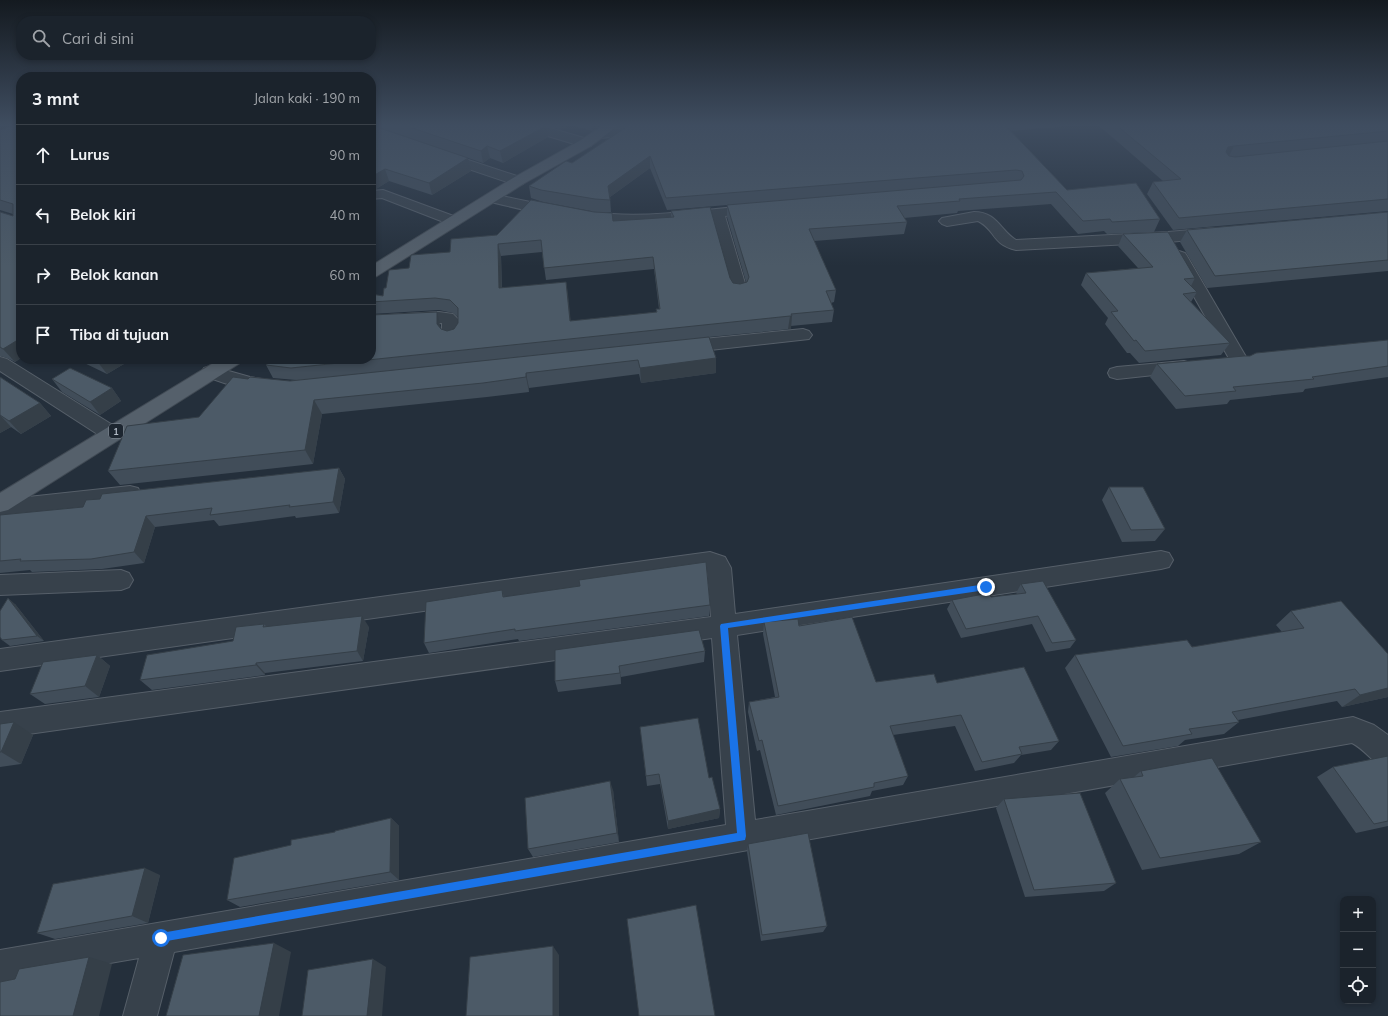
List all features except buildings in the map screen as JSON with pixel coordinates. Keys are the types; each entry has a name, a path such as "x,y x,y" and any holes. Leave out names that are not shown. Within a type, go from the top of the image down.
{"main road":[{"path":"376,267 535,171"},
{"name":"1","path":"0,504 225,364"}],"street":[{"path":"490,171 518,181"},
{"path":"376,195 383,194 454,221"},
{"path":"492,198 596,218 642,218 773,208"},
{"path":"717,213 740,290"},
{"path":"947,221 978,217 984,218 1009,244 1016,245 1231,232"},
{"path":"1156,219 1168,237 1240,362"},
{"path":"376,321 439,317 447,318 451,321 451,336"},
{"path":"668,349 803,335"},
{"path":"0,364 112,434"},
{"path":"1117,373 1202,365"},
{"path":"212,372 250,383 282,386"},
{"path":"0,508 149,492"},
{"path":"0,725 724,626 1162,560"},
{"path":"0,660 710,561 717,564 719,568 742,836"},
{"path":"0,585 121,580"},
{"path":"0,966 1353,730 1372,738 1388,756"},
{"path":"140,1016 161,938"}],"route":[{"path":"161,938 742,836 724,626 986,587"}]}
